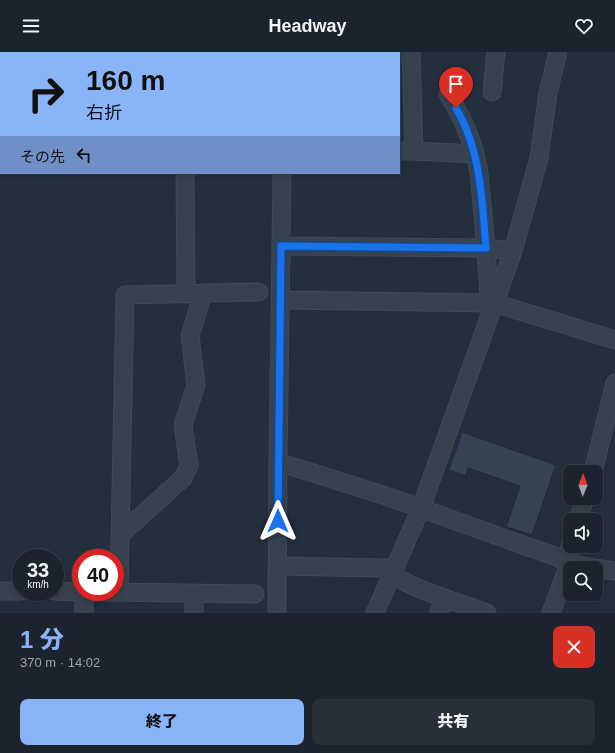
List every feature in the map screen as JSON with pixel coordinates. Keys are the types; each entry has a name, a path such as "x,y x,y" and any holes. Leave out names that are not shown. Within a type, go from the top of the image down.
{"street":[{"path":"492,92 496,52"},
{"path":"375,613 421,508 513,251 539,158 548,93 558,52"},
{"path":"407,61 407,151 474,154"},
{"path":"448,94 464,121 469,133 479,173 489,296 494,303"},
{"path":"185,174 186,294"},
{"path":"277,613 282,174"},
{"path":"281,246 486,248 513,251"},
{"path":"118,549 120,535 125,295 259,292"},
{"path":"120,535 184,478 189,466 183,425 196,385 190,336 203,293"},
{"path":"280,300 494,303 615,340"},
{"path":"595,465 615,383"},
{"path":"278,462 421,508 557,557 564,561"},
{"path":"278,566 385,568 441,606 486,613"},
{"path":"603,569 615,571"},
{"path":"552,613 563,581"},
{"path":"0,591 12,591"},
{"path":"124,592 255,594"},
{"path":"194,593 194,613"},
{"path":"84,601 84,613"}],"building":[{"path":"462,432 556,465 532,535 506,527 520,486 468,468 466,476 449,470"}],"route":[{"path":"278,521 281,246 486,248 479,173 469,133 456,108"}]}
